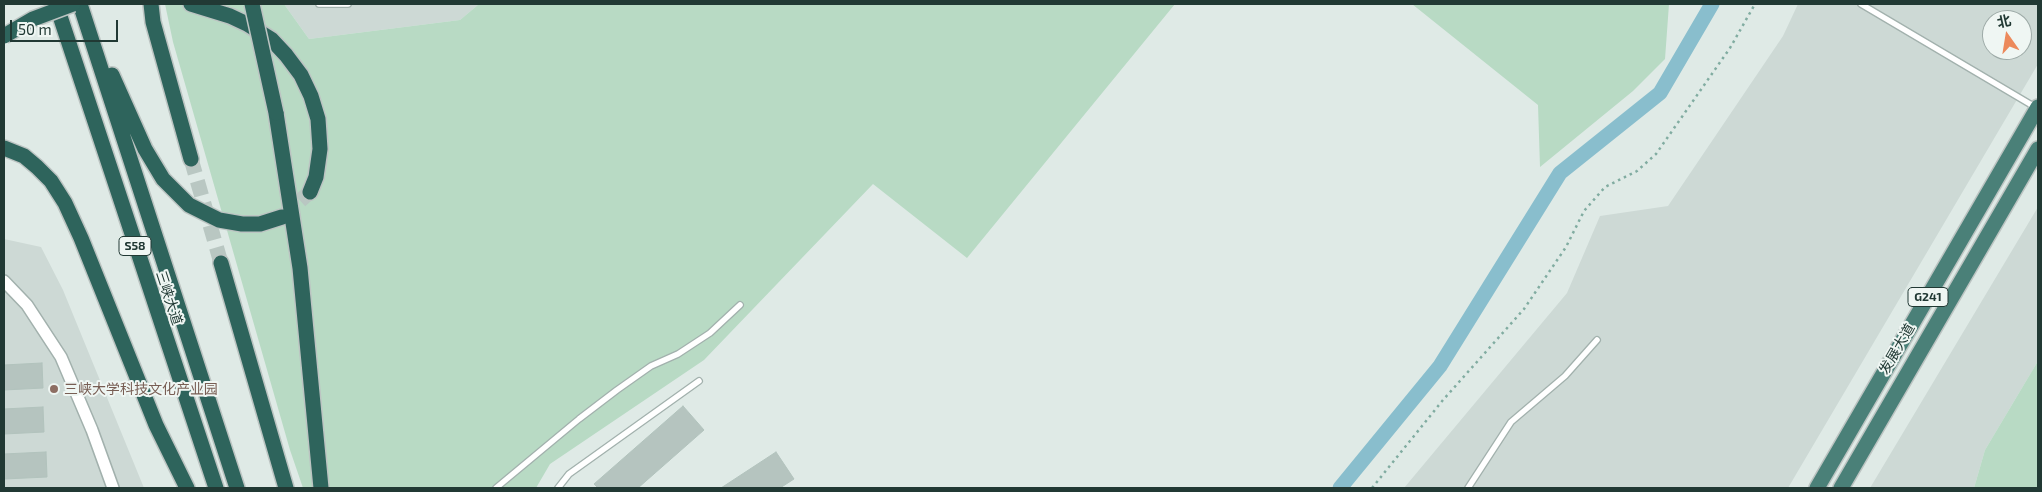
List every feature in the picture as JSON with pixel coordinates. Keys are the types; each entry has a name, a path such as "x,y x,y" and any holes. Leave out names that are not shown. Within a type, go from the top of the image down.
{"highway":[{"name":"三峡大道","path":"56,4 216,488"},
{"path":"4,36 33,19 73,4"},
{"name":"三峡大道","path":"81,4 237,488"},
{"path":"81,4 145,149 163,179 189,205 219,220 242,224 260,224 282,217"},
{"path":"151,4 153,22 191,159"},
{"path":"252,4 276,113 300,268 321,488"},
{"path":"198,6 247,24 271,40 286,55 301,75 311,96 318,119 320,149 316,177 310,192"},
{"name":"发展大道","path":"1817,488 2038,108"},
{"path":"4,148 24,156 37,167 51,181 65,203 81,238 156,425 187,488"},
{"name":"发展大道","path":"1841,488 2038,149"},
{"path":"221,263 286,488"}],"street":[{"path":"4,281 27,305 61,357 92,430 113,488"}],"lane":[{"path":"319,4 348,4"},
{"path":"1861,4 2038,108"},
{"path":"496,488 617,390 651,366 678,354 710,333 740,305"},
{"path":"1468,488 1511,422 1565,376 1597,340"},
{"path":"558,488 569,474 699,381"}],"path":[{"path":"1372,488 1443,400 1524,309 1566,247 1584,211 1605,187 1637,171 1656,154 1730,48 1755,4"}],"shaded area":[{"path":"284,4 479,4 460,20 309,39"},
{"path":"1798,4 2038,4 2038,64 1788,488 1404,488 1567,293 1600,216 1668,206 1783,36"},
{"path":"2038,207 2038,361 1985,450 1974,488 1870,488"},
{"name":"三峡大学科技文化产业园","path":"4,239 41,247 63,290 144,488 4,488"}],"green space":[{"path":"165,4 284,4 309,39 460,20 479,4 1175,4 967,258 873,184 704,360 550,464 536,488 303,488 290,450 173,42"},
{"path":"1412,4 1669,4 1665,59 1633,91 1540,167 1538,105"},
{"path":"2038,361 2038,488 1974,488 1985,450"}],"building":[{"path":"42,363 43,388 4,390 4,365"},
{"path":"683,406 704,430 638,488 598,488 594,484"},
{"path":"43,407 44,432 4,434 4,409"},
{"path":"46,452 47,477 4,479 4,454"},
{"path":"776,452 794,479 780,488 721,488"}],"waterway":[{"path":"1340,488 1440,366 1560,173 1660,93 1712,4"}],"tunnel":[{"path":"191,159 221,263"},
{"path":"283,216 310,192"}],"place":[{"name":"三峡大学科技文化产业园","path":"54,389"}]}
